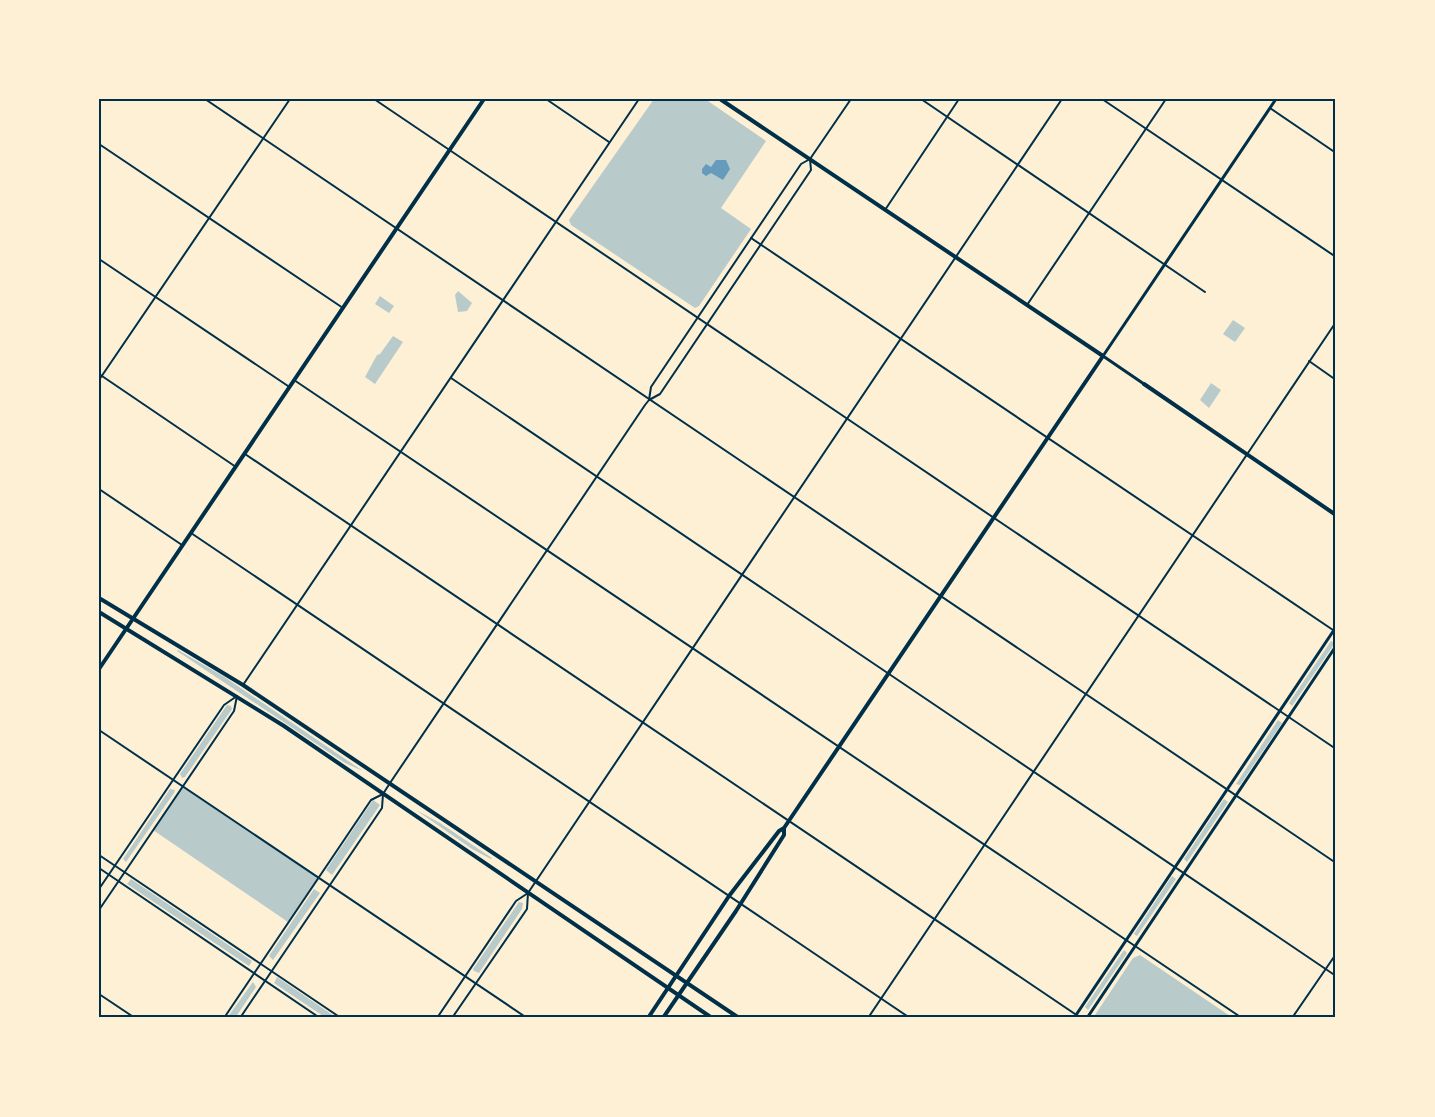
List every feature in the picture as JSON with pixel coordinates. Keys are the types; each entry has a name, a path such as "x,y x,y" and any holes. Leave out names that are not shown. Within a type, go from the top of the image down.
{"main road":[{"path":"99,669 484,99"},
{"path":"648,1018 729,896 789,821 1103,356 724,100"},
{"path":"1144,384 1336,515"},
{"path":"99,598 243,686 739,1018"},
{"path":"99,612 237,696 712,1018"},
{"path":"663,1018 741,904 784,835 784,828"}],"street":[{"path":"206,99 1336,863"},
{"path":"99,380 100,375 290,99"},
{"path":"374,99 1336,748"},
{"path":"546,99 609,142"},
{"path":"243,686 639,99"},
{"path":"240,1018 382,808 383,794 390,783 649,399 651,387 801,164 810,159 850,99"},
{"path":"921,99 1205,292"},
{"path":"885,210 959,99"},
{"path":"437,1018 516,901 528,893 536,882 1062,99"},
{"path":"1102,99 1336,257"},
{"path":"1027,305 1166,99"},
{"path":"1144,384 1103,356 1276,99"},
{"path":"1270,108 1336,153"},
{"path":"99,144 343,308"},
{"path":"649,399 660,393 761,245 811,170 810,159"},
{"path":"751,238 1335,630 1075,1017"},
{"path":"99,259 290,387"},
{"path":"868,1018 1336,322"},
{"path":"1309,361 1336,380"},
{"path":"100,375 236,467"},
{"path":"451,378 1336,976"},
{"path":"294,380 1242,1018"},
{"path":"245,454 1075,1017 1080,1018"},
{"path":"99,489 182,545"},
{"path":"191,533 910,1018"},
{"path":"1087,1018 1336,646"},
{"path":"99,889 224,705 237,696"},
{"path":"99,910 234,711 237,696"},
{"path":"99,730 527,1018"},
{"path":"224,1018 371,800 383,794"},
{"path":"99,855 341,1018"},
{"path":"99,868 320,1018"},
{"path":"452,1018 527,909 528,893"},
{"path":"1292,1018 1336,954"},
{"path":"99,994 135,1018"}],"shaded area":[{"path":"654,99 705,99 766,141 721,208 751,229 699,306 695,308 571,225 569,220"},
{"path":"458,291 472,303 467,311 458,312 455,295"},
{"path":"380,296 394,306 389,313 375,304"},
{"path":"1233,320 1245,328 1235,342 1223,334"},
{"path":"393,336 403,342 375,384 365,377 377,355"},
{"path":"1211,383 1221,390 1209,408 1200,400"},
{"path":"1331,641 1335,643 1292,706 1289,703"},
{"path":"178,650 223,676 363,771 345,763"},
{"path":"227,705 232,709 185,777 182,778 180,774"},
{"path":"1278,720 1282,723 1240,785 1236,784"},
{"path":"183,787 319,877 288,922 153,830"},
{"path":"170,789 175,790 174,793 126,862 123,859"},
{"path":"1224,799 1228,802 1187,862 1184,859"},
{"path":"373,800 380,805 332,875 326,870"},
{"path":"416,810 440,823 492,858 472,849"},
{"path":"1172,876 1176,879 1137,936 1134,934"},
{"path":"131,879 252,961 249,966 127,884"},
{"path":"314,889 320,893 273,960 269,956"},
{"path":"519,902 523,903 522,909 479,973 474,971 473,969"},
{"path":"1124,950 1127,953 1088,1010 1085,1007"},
{"path":"1140,955 1233,1018 1093,1018 1133,958"},
{"path":"277,977 337,1018 326,1018 274,983"},
{"path":"253,982 256,987 235,1018 227,1018"}],"water":[{"path":"716,160 726,160 730,169 723,180 711,173 706,176 702,173 706,164 711,167"}]}
